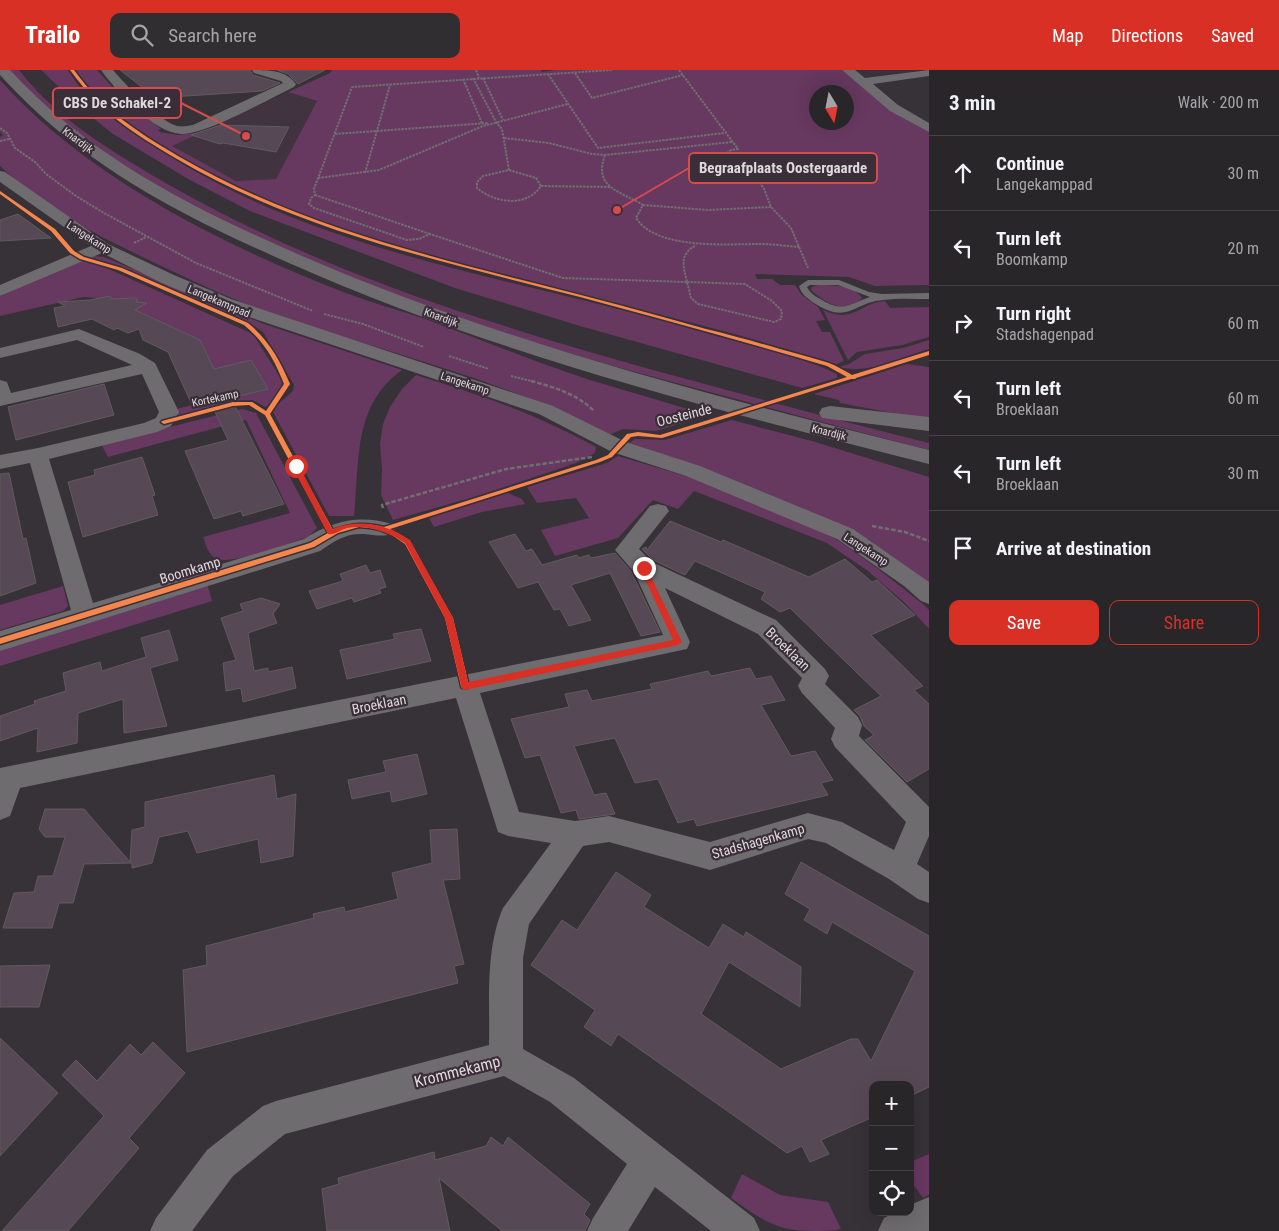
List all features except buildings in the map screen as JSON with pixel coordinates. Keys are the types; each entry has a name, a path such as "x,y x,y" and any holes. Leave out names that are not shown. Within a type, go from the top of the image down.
{"main road":[{"name":"Knardijk","path":"3,70 16,86 57,124 102,158 195,213 300,262 382,296 530,348 731,406 791,403 826,421 929,457"},
{"name":"Knardijk","path":"206,201 293,243 400,286 509,324 684,374 762,405 826,421 929,437"},
{"path":"826,421 929,424"},
{"path":"826,421 929,471"}],"street":[{"path":"108,70 130,96 171,129 182,131 196,129 290,84 285,78 258,70"},
{"path":"848,70 894,108 929,128"},
{"path":"863,82 929,72"},
{"name":"Langekamp","path":"0,175 102,246 168,279 226,304 546,410 613,444 693,471 845,534 912,580 929,595"},
{"path":"0,292 102,246"},
{"path":"0,353 79,334 134,358 148,367 169,412 164,422 150,428 38,455 0,462"},
{"path":"0,386 3,401 148,367"},
{"path":"38,455 84,615"},
{"name":"Broeklaan","path":"658,511 626,550 644,568 767,627 816,676 811,686 849,725 845,739 922,819 900,869"},
{"name":"Boomkamp","path":"0,641 312,545 331,532 346,526 389,527"},
{"name":"Broeklaan","path":"5,780 678,642 644,568"},
{"name":"Stadshagenkamp","path":"465,686 508,823 575,834 609,830 710,856 808,826 832,831 900,869 929,889"},
{"path":"0,807 5,780"},
{"path":"506,1058 507,958 514,919 575,834"},
{"name":"Krommekamp","path":"169,1231 220,1163 276,1119 506,1058 562,1090 741,1231"},
{"path":"606,1231 650,1161"},
{"path":"897,1231 929,1216"}],"lane":[{"path":"882,297 848,310 834,310 826,307 804,290 804,284 814,282 842,283 867,294 882,297 929,296"}],"path":[{"path":"476,70 503,120"},
{"path":"315,195 313,192 352,87 612,70"},
{"path":"679,70 738,149 731,150 723,156 756,177 764,189 771,207 792,228 814,282"},
{"path":"575,73 592,98 682,75"},
{"path":"548,74 598,148 725,133"},
{"path":"473,78 496,122 502,129 509,170"},
{"path":"462,79 482,123"},
{"path":"366,173 390,85"},
{"path":"318,178 366,173 399,163 470,131 496,122 568,104"},
{"path":"334,134 496,122"},
{"path":"0,128 7,133 15,148 76,196 129,228 196,263 298,305"},
{"path":"504,138 549,143 592,154 605,155 733,142"},
{"path":"0,141 9,139"},
{"path":"605,155 601,163 600,174 604,182 643,205 714,210 771,207"},
{"path":"509,170 536,178 541,186 539,192 531,197 505,200 482,194 477,188 477,182 483,176 509,170"},
{"path":"541,186 612,187"},
{"path":"315,195 555,276 688,282 745,284 772,301 782,311 780,319 774,322 698,304 691,298 688,282 683,262 685,253 696,245"},
{"path":"315,195 309,202 311,206 390,234 414,240 430,234"},
{"path":"643,205 636,218 642,227 664,237 696,245 763,244 799,247"},
{"path":"570,469 610,456 613,444"},
{"path":"389,527 382,506 506,469 594,456 613,444"}],"shaded area":[{"path":"10,70 19,70 50,104 86,133 164,182 281,242 341,268 465,313 527,333 653,370 929,443 929,450 586,358 459,319 335,273 214,217 136,173 97,148 59,120 25,88"},
{"path":"41,70 68,70 98,106 136,135 226,188 293,217 361,242 430,262 643,315 776,352 822,367 837,374 837,378 802,388 580,326 455,288 250,211 190,180 113,134 82,109"},
{"path":"75,70 97,70 123,99 161,129 158,130 160,132 178,135 202,132 172,146 236,181 276,179 317,101 288,92 330,73 332,70 541,70 542,72 555,70 842,70 885,105 929,131 929,285 875,286 849,277 755,274 757,279 772,279 780,285 795,285 801,294 818,307 825,320 816,321 822,332 830,332 844,361 834,365 739,335 495,275 348,232 251,195 253,193 212,175 159,145 132,127 97,95"},
{"path":"0,80 35,115 73,148 116,178 160,206 253,254 346,293 425,319 548,366 708,415 656,431 623,429 609,435 567,414 524,396 257,308 219,293 157,264 66,217 28,191 0,166 0,137 3,135 0,132"},
{"path":"288,92 317,101 276,179 236,181 171,146"},
{"path":"93,256 104,257 264,324 402,370 386,384 374,400 366,418 359,456 354,516 329,516 273,412 277,405 293,391 294,385 263,332 248,322 120,267 90,258"},
{"path":"79,260 102,266 253,334 283,382 275,397 266,407 252,400 234,401 176,416 173,410 226,396 192,341 99,298 84,297 0,316 0,296"},
{"path":"818,285 848,288 854,290 862,298 849,306 836,306 811,290 812,287"},
{"path":"885,301 890,308 929,307 929,337 902,345 857,352 848,360 823,310 833,314 849,314 869,305"},
{"path":"929,340 929,349 885,364 862,369 839,367 849,364 865,354 903,348"},
{"path":"907,364 929,367 929,420 840,403 839,400 814,394"},
{"path":"416,375 530,415 596,447 595,453 576,463 481,495 393,520 381,495 380,444 383,424 390,407 402,389"},
{"path":"242,409 256,413 317,528 308,537 261,552 235,559 217,559 209,553 203,537 290,513 246,420 108,457 101,444"},
{"path":"732,420 812,441 929,477 929,585 825,518 719,474 629,443 635,439 665,440"},
{"path":"618,456 689,477 795,519 836,539 924,605 929,610 929,629 906,604 868,571 827,543 694,491 678,509 653,500 618,538 555,556 541,530 589,518 576,498 537,503 527,487 607,463"},
{"path":"508,493 522,499 525,504 482,512 434,527 429,518"},
{"path":"207,583 212,601 0,666 0,647"},
{"path":"63,586 68,606 63,611 0,630 0,605"},
{"path":"929,1154 929,1195 923,1198 914,1186 914,1160"},
{"path":"742,1174 780,1195 828,1202 841,1229 824,1231 789,1229 760,1218 731,1198"}],"cycle path":[{"path":"72,70 81,83 110,113 158,146 207,175 258,199 310,220 417,254 612,304 829,365 853,378"},
{"name":"Langekamppad","path":"0,192 53,230 72,252 82,258 120,269 246,324 260,336 271,351 287,384 267,414"},
{"name":"Oosteinde","path":"384,529 598,461 610,456 629,435 638,434 660,437 929,353"},
{"name":"Kortekamp","path":"164,422 233,404 250,403 267,414 331,533"},
{"path":"0,641 312,545 324,537 348,527 370,525 382,528 407,542 449,618 465,686"}],"place":[{"name":"CBS De Schakel-2","path":"246,136"},
{"name":"Begraafplaats Oostergaarde","path":"617,210"}],"route":[{"path":"296,466 331,532 346,526 364,525 384,529 408,542 449,618 465,686 678,642 644,568"}]}
